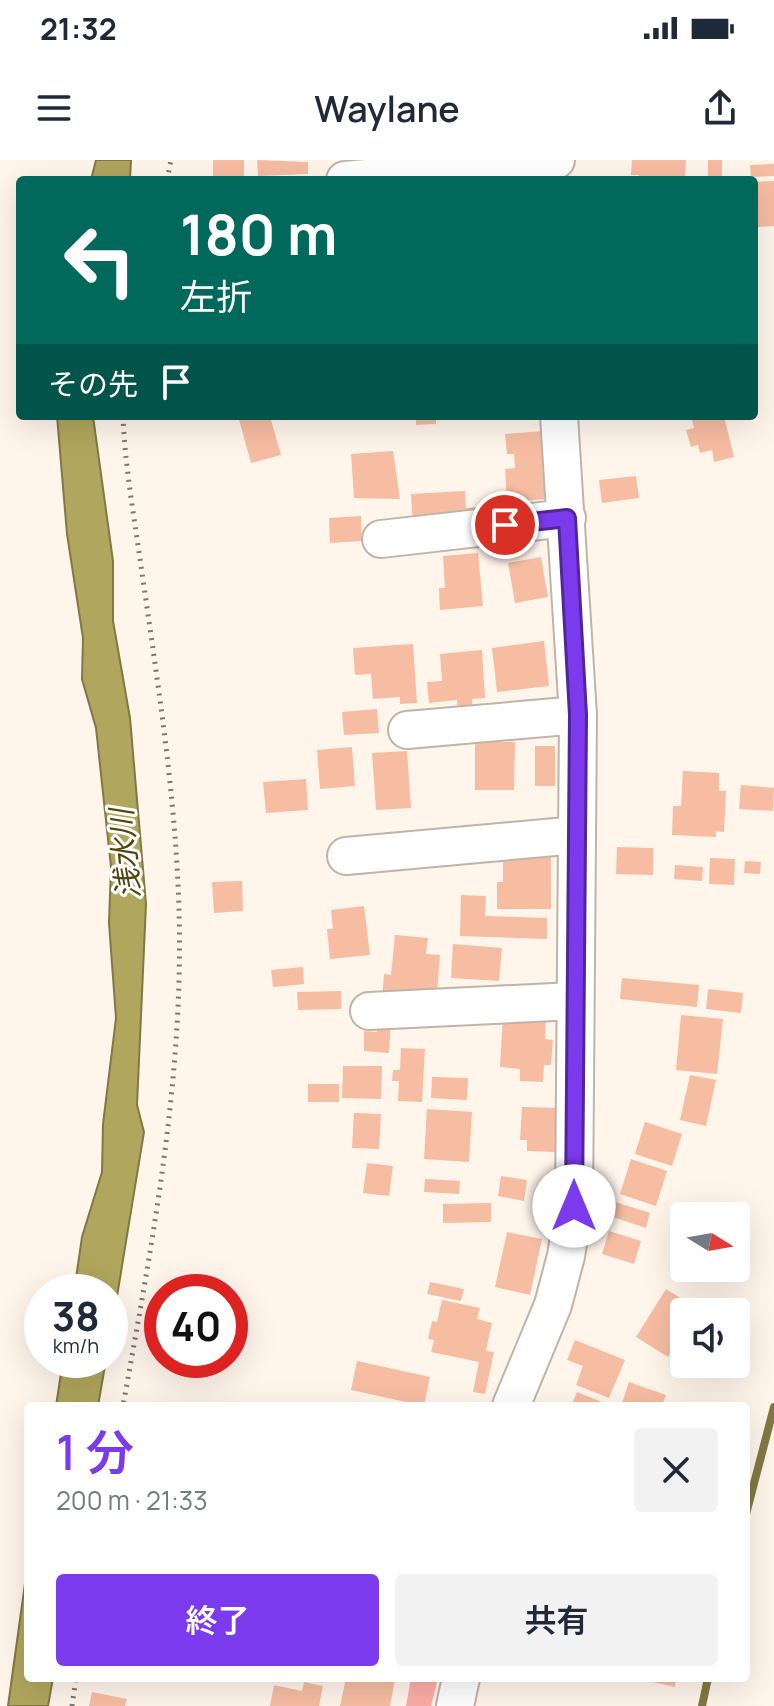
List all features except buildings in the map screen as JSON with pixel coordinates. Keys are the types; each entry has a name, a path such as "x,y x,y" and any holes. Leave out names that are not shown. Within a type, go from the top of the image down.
{"street":[{"path":"387,176 556,160"},
{"path":"513,1402 553,1305 566,1256 574,1206 578,715 559,420"},
{"path":"381,539 567,518"},
{"path":"407,730 578,715"},
{"path":"346,856 577,835"},
{"path":"369,1011 574,1001"},
{"path":"455,1706 460,1682"}],"path":[{"path":"124,420 159,694 178,883 179,970 177,1057 169,1127 124,1402"},
{"path":"72,1706 75,1682"}],"shaded area":[{"path":"410,1682 437,1682 431,1706 406,1706"}],"water":[{"path":"96,160 131,160 130,176 92,176"},
{"name":"浅水川","path":"57,420 94,420 113,561 113,621 130,718 146,904 137,1105 144,1132 121,1274 77,1274 82,1237 102,1172 103,1124 116,1018 109,923 111,867 96,728 82,679 83,638 67,534"},
{"path":"60,1378 103,1378 99,1402 57,1402"},
{"path":"24,1591 24,1682 52,1682 48,1706 8,1706"}],"waterway":[{"path":"750,1499 774,1407"},
{"path":"702,1706 707,1682"}],"route":[{"path":"505,525 567,518 578,715 574,1206"}]}
